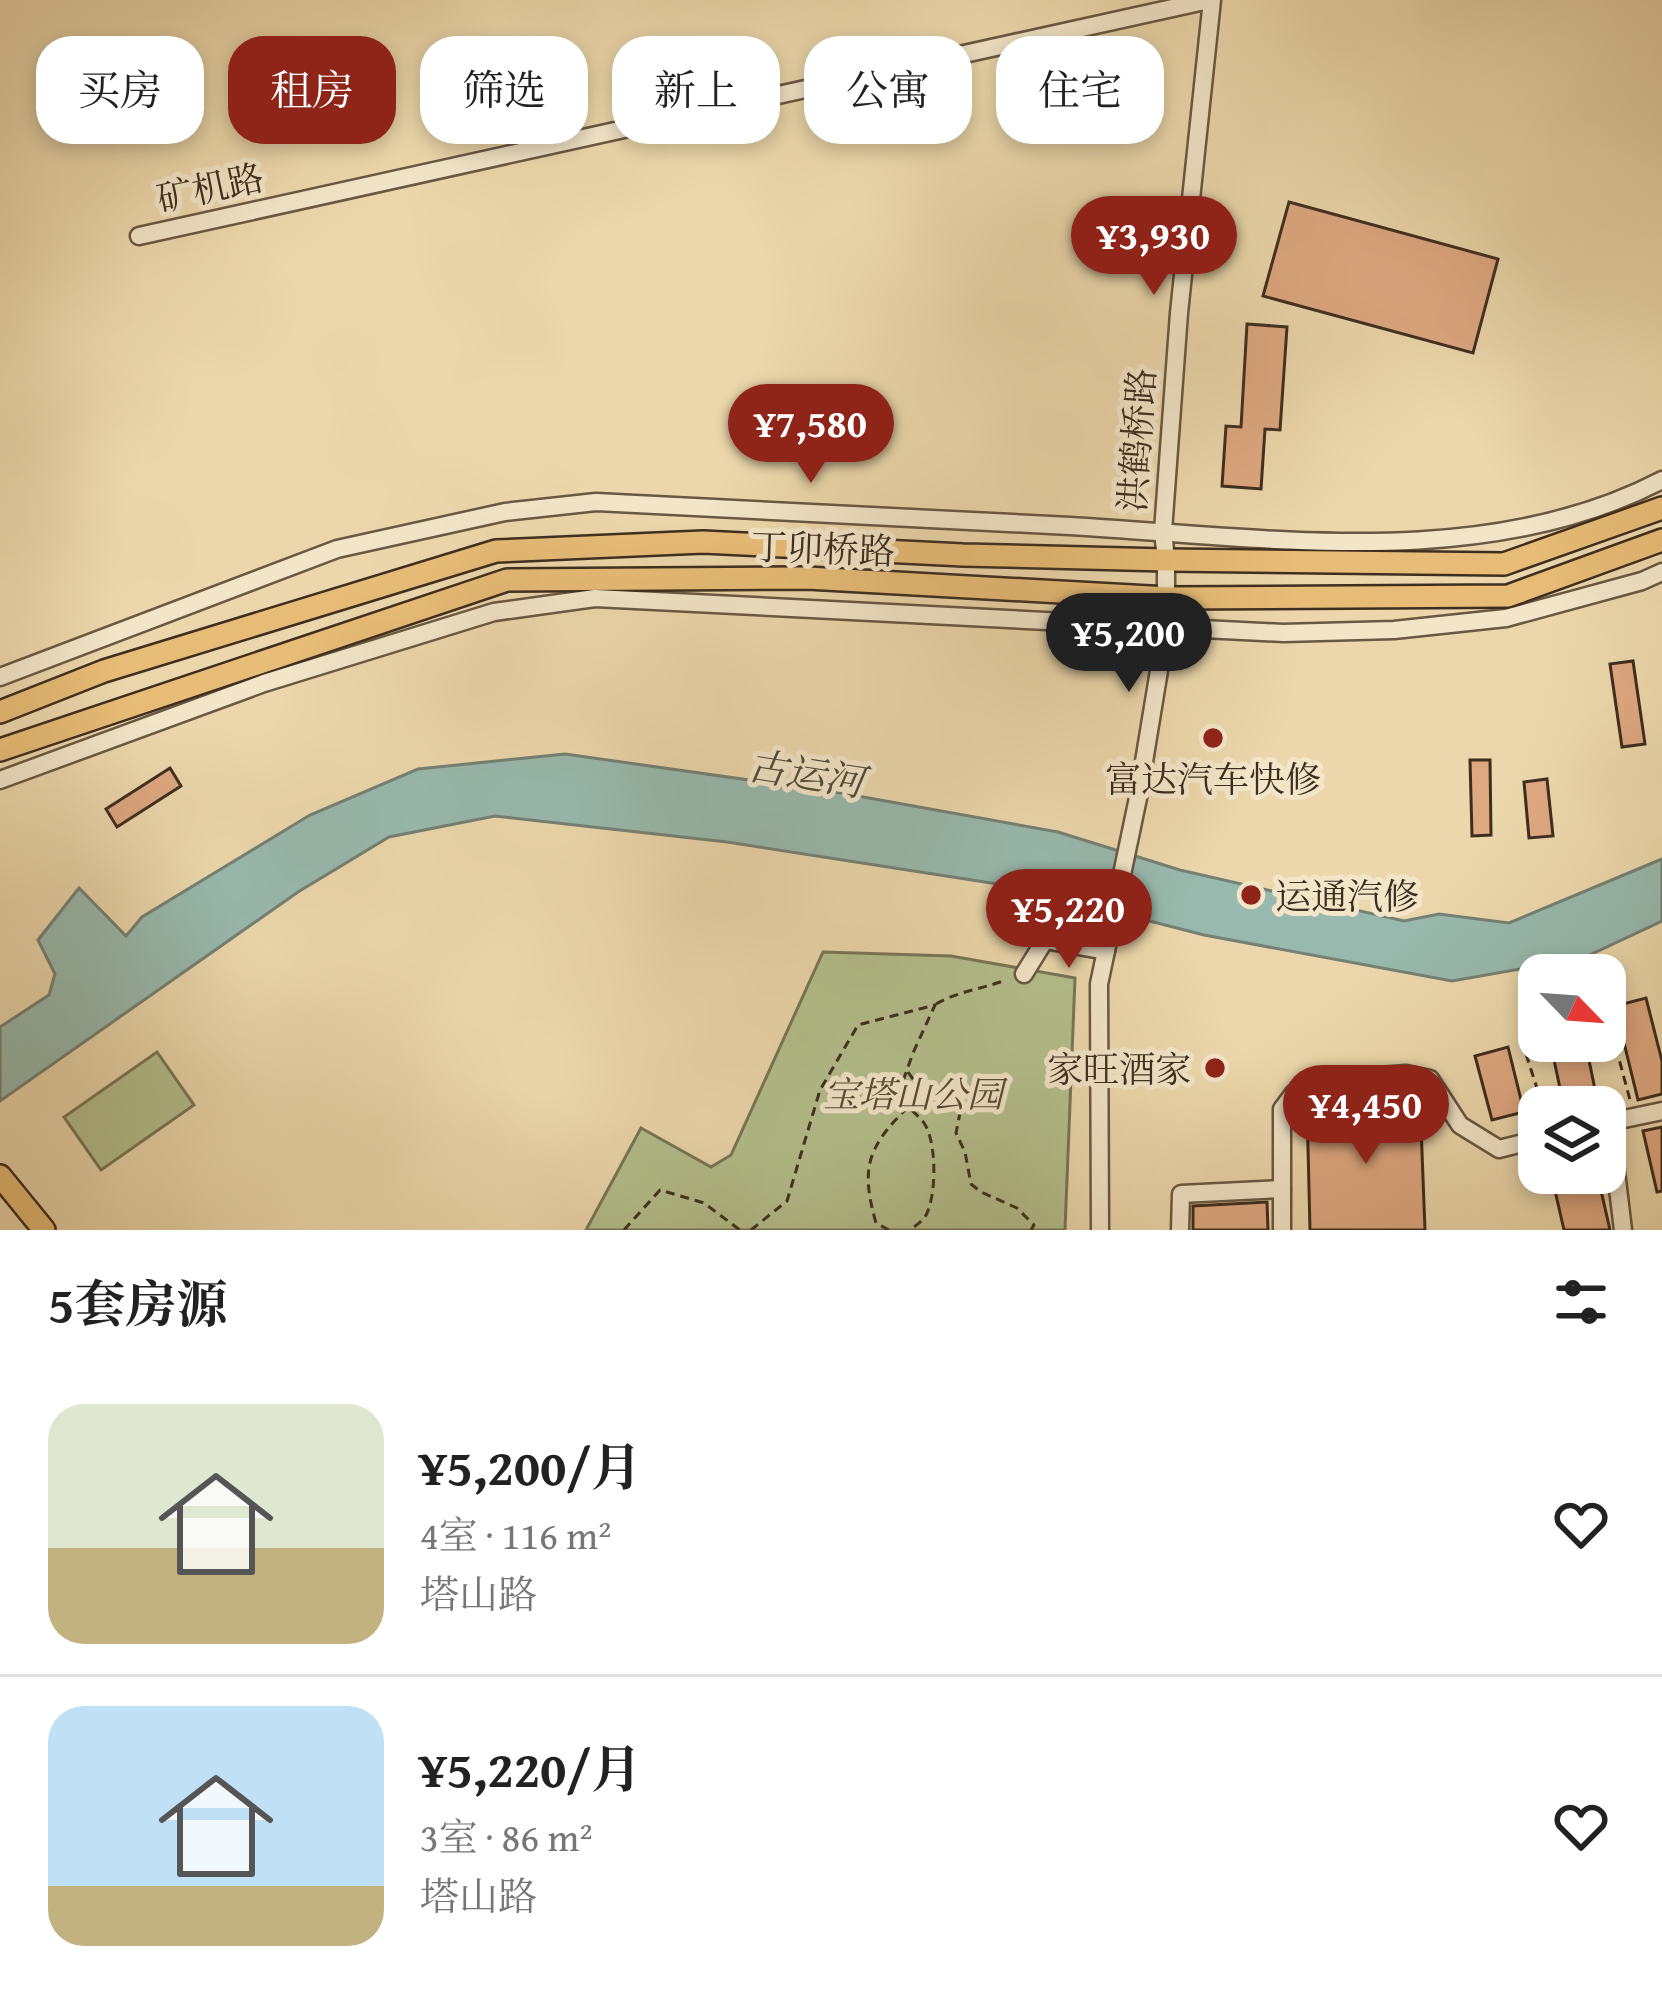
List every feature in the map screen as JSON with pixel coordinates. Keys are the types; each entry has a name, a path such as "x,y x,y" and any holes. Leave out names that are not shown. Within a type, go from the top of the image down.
{"main road":[{"name":"丁卯桥路","path":"0,712 104,671 496,550 703,542 963,555 1504,564 1662,508"},
{"name":"丁卯桥路","path":"0,750 507,580 807,578 1168,598 1508,596 1662,540"},
{"path":"0,1176 44,1230"}],"street":[{"name":"矿机路","path":"139,236 1210,0"},
{"name":"洪鹤桥路","path":"1100,1230 1099,984 1138,798 1166,628 1162,531 1210,0"},
{"path":"0,677 337,549 505,512 596,502 1375,542 1538,526 1625,499 1662,480"},
{"path":"0,781 264,683 494,612 595,598 1166,628 1394,631 1506,618 1662,572"},
{"path":"1024,974 1045,940 1106,951"},
{"path":"1282,1230 1282,1109 1294,1093 1342,1079 1406,1074 1430,1079 1460,1125 1498,1149 1518,1144"},
{"path":"1626,1118 1662,1111"},
{"path":"1180,1230 1180,1194 1282,1189"},
{"path":"1618,1194 1623,1230"}],"path":[{"path":"751,1230 788,1202 820,1090 858,1025 1024,974"},
{"path":"910,1230 924,1219 931,1199 932,1139 898,1095 935,1005"},
{"path":"1620,1062 1633,1108"},
{"path":"907,1071 917,1085 936,1085 962,1103 956,1133 971,1184 1017,1208 1034,1225 1031,1230"},
{"path":"889,1230 876,1222 866,1188 870,1161 881,1137 907,1108"},
{"path":"623,1230 660,1190 704,1203 740,1230"}],"green space":[{"name":"宝塔山公园","path":"823,952 951,956 1075,978 1065,1230 586,1230 641,1128 711,1167 731,1155"},
{"path":"157,1052 194,1105 101,1170 64,1117"}],"water":[{"path":"565,754 841,793 1058,832 1180,870 1404,921 1439,914 1509,923 1662,859 1662,921 1592,954 1518,954 1518,969 1452,981 1204,935 1017,887 727,842 495,816 389,837 298,892 0,1101 0,1027 49,995 55,974 38,940 79,888 126,936 142,917 310,815 418,769"}],"building":[{"path":"1289,202 1498,259 1473,353 1263,296"},
{"path":"1247,324 1287,327 1280,430 1265,429 1261,489 1222,486 1226,426 1241,427"},
{"path":"1633,661 1645,744 1622,747 1610,664"},
{"path":"1470,760 1490,760 1491,835 1472,836"},
{"path":"170,768 181,786 117,827 106,809"},
{"path":"1547,779 1553,836 1529,838 1524,782"},
{"path":"1646,998 1662,1061 1662,1094 1638,1100 1626,1051 1626,1003"},
{"path":"1508,1047 1518,1088 1518,1114 1492,1120 1475,1056"},
{"path":"1554,1062 1589,1062 1594,1086 1560,1086"},
{"path":"1420,1100 1425,1230 1310,1230 1307,1106"},
{"path":"1662,1127 1662,1191 1657,1192 1643,1131"},
{"path":"1556,1194 1602,1194 1610,1230 1564,1230"},
{"path":"1267,1202 1268,1230 1193,1230 1193,1206"}],"place":[{"name":"富达汽车快修","path":"1213,738"},
{"name":"运通汽修","path":"1251,895"},
{"name":"家旺酒家","path":"1215,1068"}],"water label":[{"name":"古运河","path":"806,773"}]}
